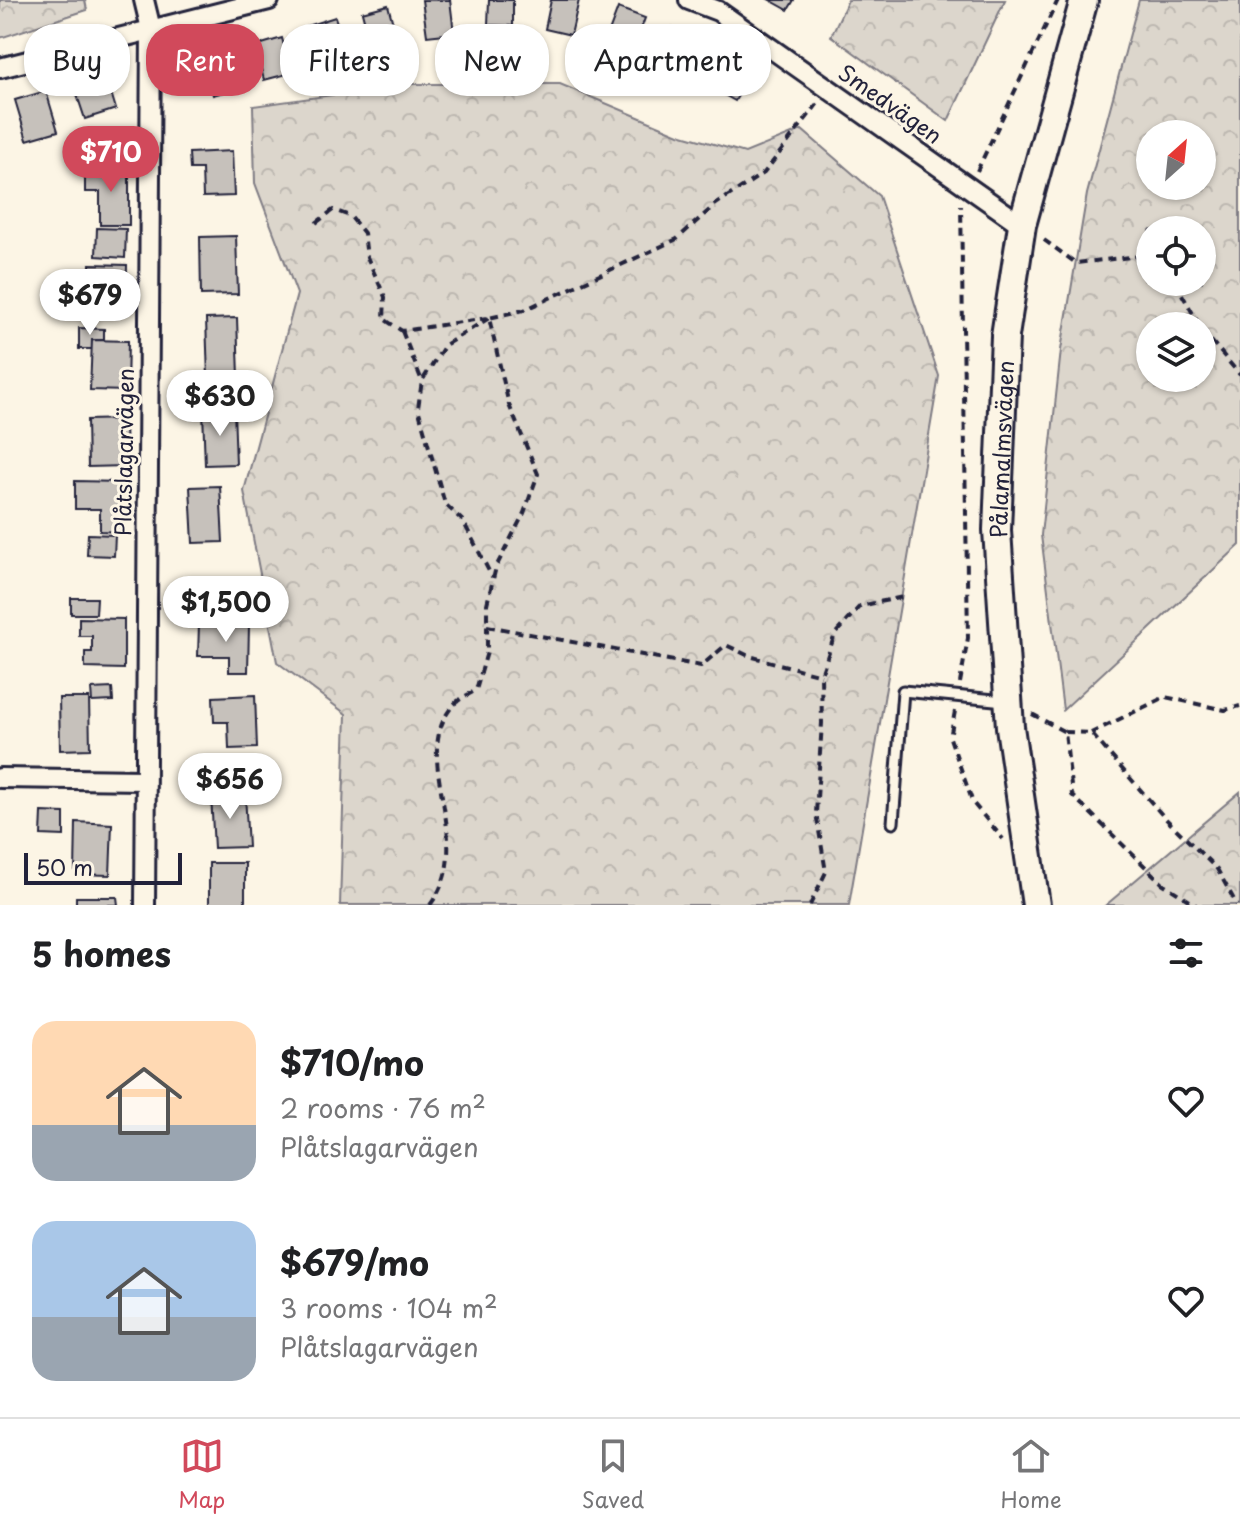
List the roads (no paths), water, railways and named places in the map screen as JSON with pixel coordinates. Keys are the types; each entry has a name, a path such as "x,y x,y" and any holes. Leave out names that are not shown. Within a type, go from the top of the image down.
{"street":[{"name":"Plåtslagarvägen","path":"144,0 150,24"},
{"path":"171,24 269,0"},
{"name":"Smedvägen","path":"689,0 718,11 1022,225"},
{"name":"Pålamalmsvägen","path":"1036,905 1008,702 997,530 1005,336 1022,225 1084,0"},
{"path":"0,68 146,30"},
{"name":"Plåtslagarvägen","path":"145,905 150,96"},
{"path":"0,778 144,780"}],"lane":[{"path":"893,823 903,691 1008,702"}]}
